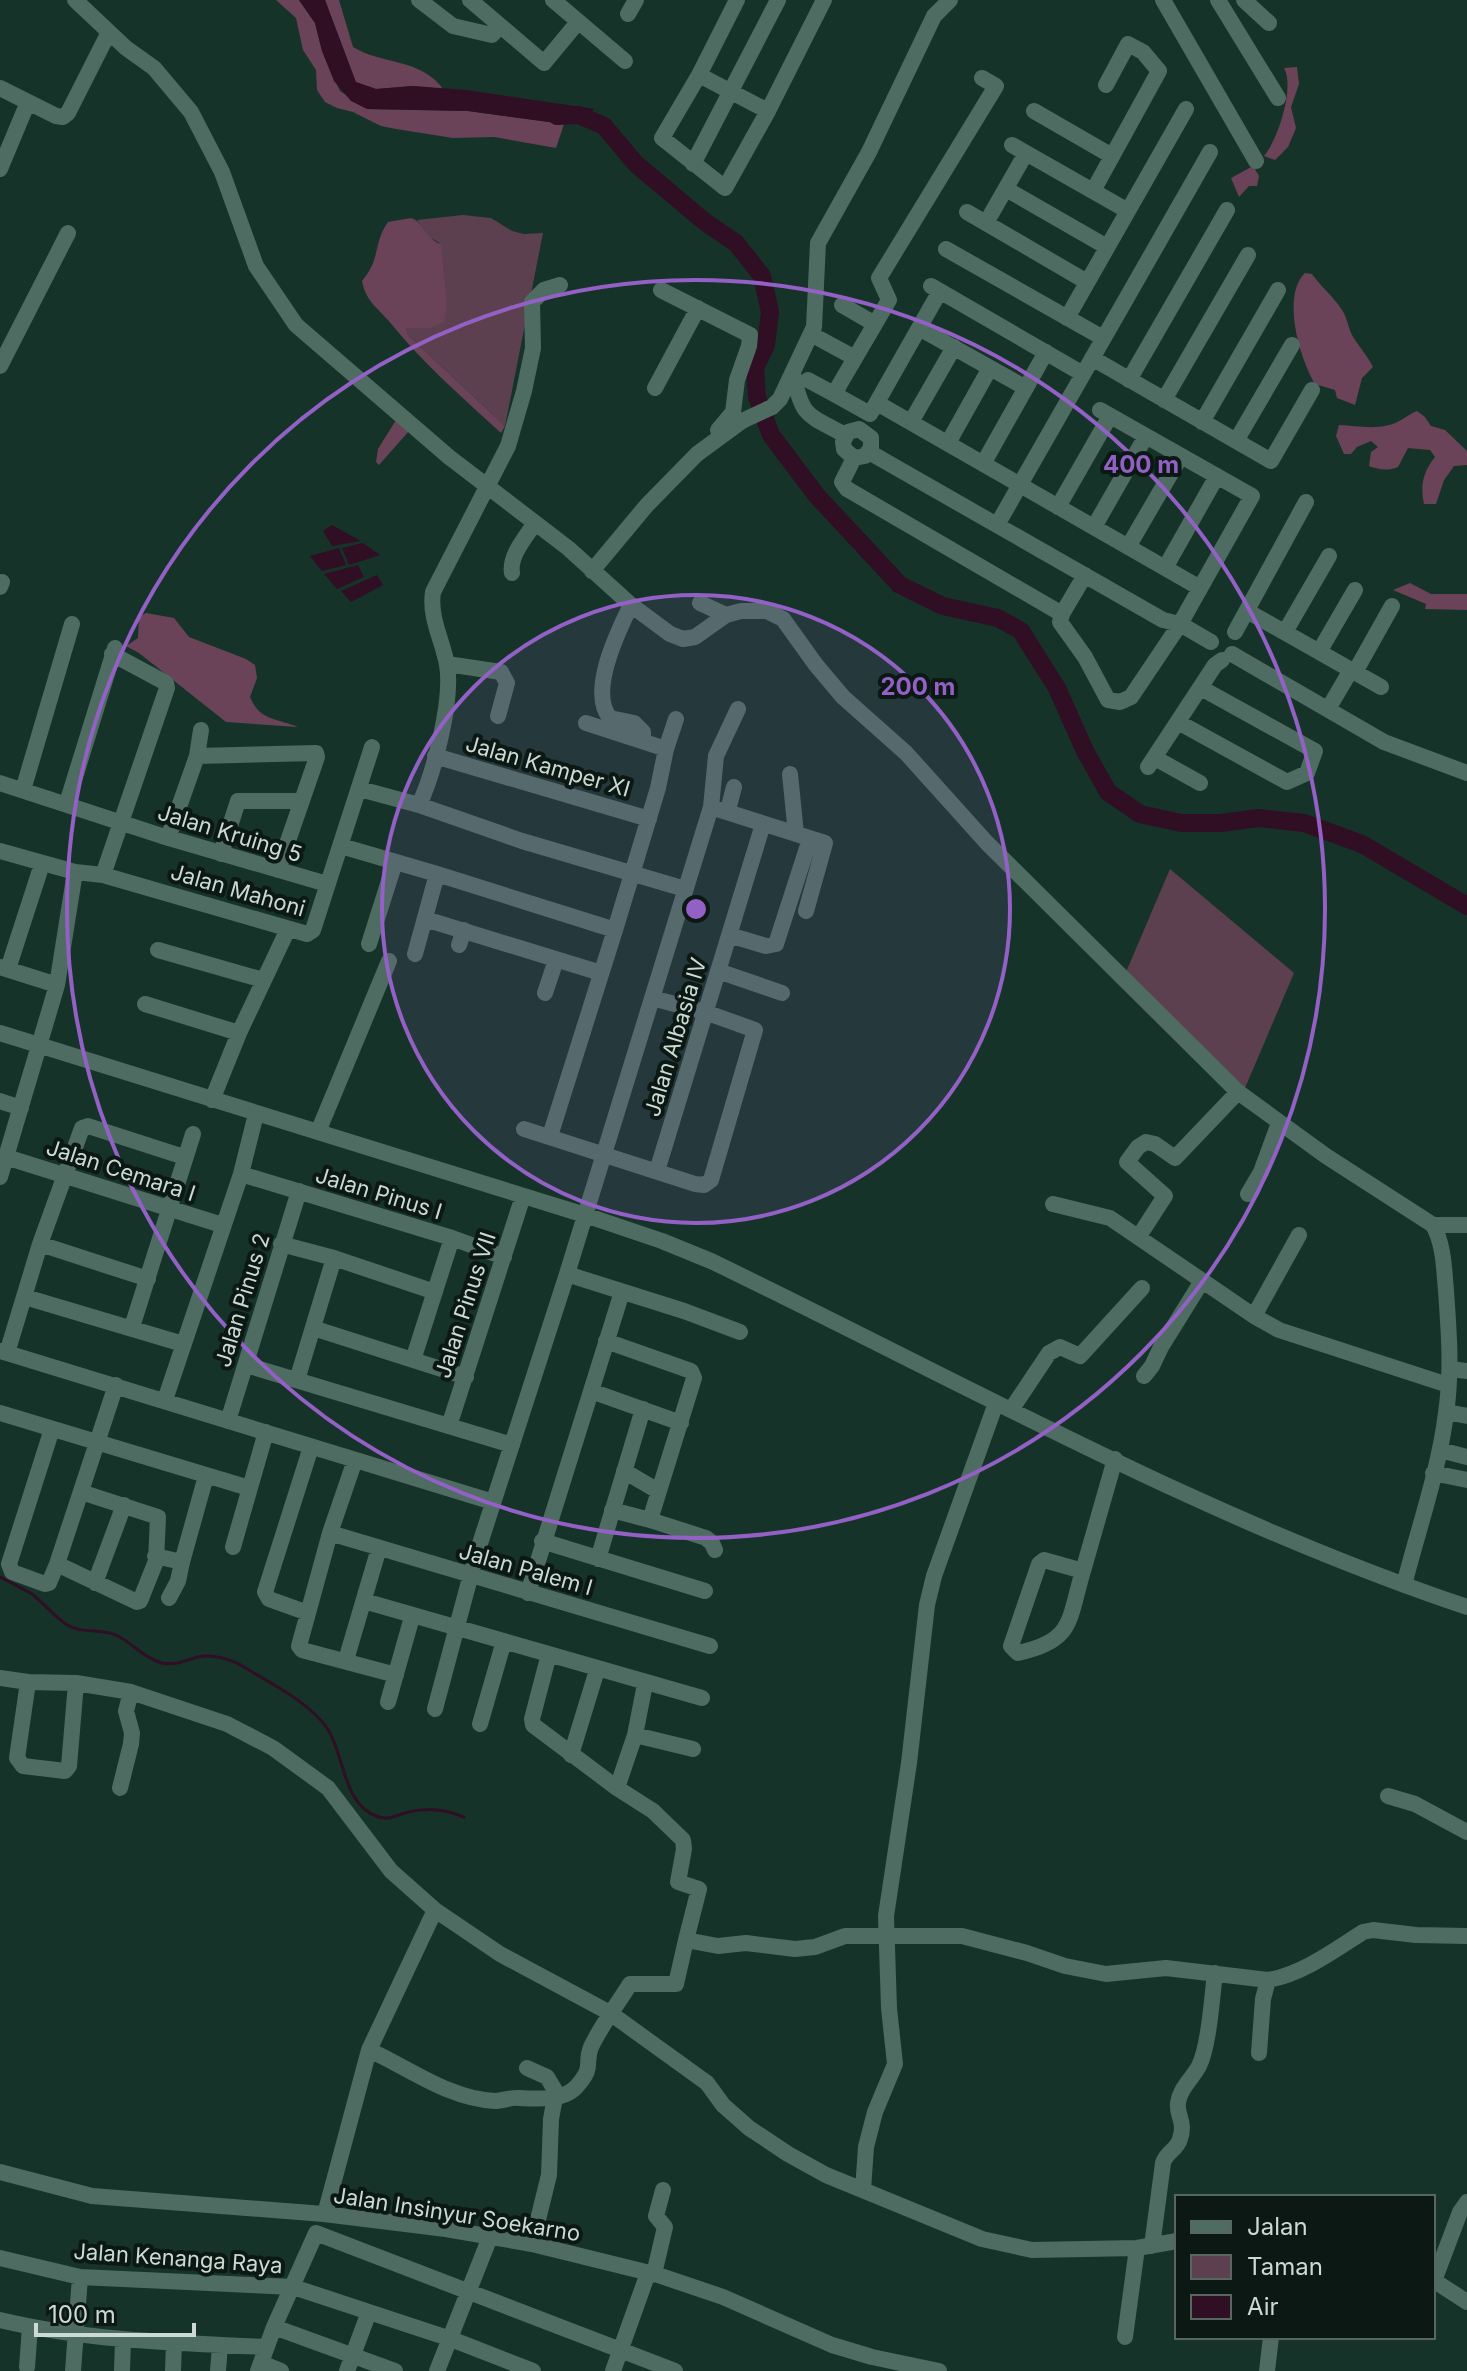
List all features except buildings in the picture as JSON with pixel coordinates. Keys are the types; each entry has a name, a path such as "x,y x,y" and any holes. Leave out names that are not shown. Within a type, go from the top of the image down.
{"street":[{"path":"75,0 154,68 198,123 227,185 256,266 290,318 487,488 568,548 631,605 670,634 683,639 700,635 726,615 759,610 774,613 783,619 843,697 906,753 987,843 1238,1092 1279,1123 1433,1225 1438,1234 1444,1268 1449,1377 1447,1412 1404,1585"},
{"path":"419,0 453,26 492,35 500,26"},
{"path":"553,0 625,61"},
{"path":"737,0 699,75 662,138 725,188 824,0"},
{"path":"693,164 778,0"},
{"path":"950,0 934,16 869,152 818,243 814,327 800,376 801,407 808,414 871,438 842,482 857,496 1062,614"},
{"path":"1163,0 1256,161"},
{"path":"1218,0 1278,98"},
{"path":"1244,0 1269,23"},
{"path":"480,3 500,26 544,63 578,22"},
{"path":"0,88 63,117 68,113 109,32"},
{"path":"1093,191 1159,71 1143,52 1128,44 1106,85"},
{"path":"699,75 768,111"},
{"path":"834,394 889,300 872,274 995,86"},
{"path":"0,169 28,102"},
{"path":"1067,318 1186,109"},
{"path":"1034,111 1112,156"},
{"path":"986,223 1006,189 1019,149 1128,211"},
{"path":"997,525 1210,152"},
{"path":"1006,189 1107,247"},
{"path":"1129,380 1227,210"},
{"path":"967,212 1087,282"},
{"path":"0,366 68,233"},
{"path":"946,249 1103,338"},
{"path":"1164,400 1248,255"},
{"path":"419,805 448,702 447,664 432,601 433,592 508,446 524,391 534,339 532,302 544,290 560,285"},
{"path":"1083,374 935,288 919,328 874,408 852,432 844,449 862,455 997,525 1163,620 1180,624 1211,642 1212,654 1227,657 1384,742 1467,773"},
{"path":"592,571 647,505 708,444 733,412 737,380 750,337 742,329 661,290"},
{"path":"1202,422 1278,290"},
{"path":"842,305 875,324"},
{"path":"655,388 698,308"},
{"path":"919,328 1026,388"},
{"path":"820,339 855,358"},
{"path":"1236,441 1292,345"},
{"path":"911,422 954,347"},
{"path":"983,464 1046,352"},
{"path":"1092,358 1271,461 1312,390"},
{"path":"948,443 990,368"},
{"path":"800,376 834,394 911,422 1200,588"},
{"path":"708,444 742,421 772,407 800,376"},
{"path":"1058,507 1105,413 1252,496 1180,624 1131,697 1120,702 1108,700 1085,657 1060,622 1085,575"},
{"path":"1094,527 1146,436"},
{"path":"1128,547 1181,456"},
{"path":"1165,568 1217,476"},
{"path":"1235,632 1306,502"},
{"path":"512,565 535,523"},
{"path":"1285,632 1329,556"},
{"path":"1319,652 1355,590"},
{"path":"700,603 726,615"},
{"path":"631,605 607,665 603,708 610,718 634,723 643,741"},
{"path":"1328,709 1392,606"},
{"path":"1247,611 1381,687"},
{"path":"23,790 72,624"},
{"path":"67,803 114,651 166,683 167,688 103,875"},
{"path":"1200,783 1152,762 1215,665 1227,657"},
{"path":"447,664 501,672 507,683 498,716"},
{"path":"1178,722 1287,782 1307,773 1315,751 1201,688"},
{"path":"720,808 716,756 738,709"},
{"path":"550,1136 649,819 676,719"},
{"path":"586,723 666,749"},
{"path":"168,838 197,756 201,730"},
{"name":"Jalan Mahoni","path":"0,851 75,872 103,875 307,934 313,930 372,747"},
{"path":"197,756 316,753 278,870"},
{"name":"Jalan Kamper XI","path":"435,756 649,819"},
{"path":"729,935 766,946 776,944 803,836 790,774"},
{"name":"Jalan Kruing 5","path":"0,783 168,838 327,884"},
{"path":"435,1709 470,1576 685,889 720,808 734,787"},
{"path":"360,789 685,889"},
{"path":"221,854 238,801 302,801"},
{"path":"720,808 822,841 826,846 806,911"},
{"name":"Jalan Albasia lV","path":"657,1171 763,824"},
{"path":"341,846 615,930"},
{"path":"369,944 395,862"},
{"path":"42,864 4,968 57,985"},
{"path":"0,1177 57,985 75,872"},
{"path":"415,954 437,874"},
{"path":"425,919 461,938 601,973"},
{"path":"212,1100 239,1033 288,929"},
{"path":"158,950 263,980"},
{"path":"545,993 556,960"},
{"path":"318,1132 389,961"},
{"path":"718,971 782,993"},
{"path":"524,1129 700,1185 711,1180 753,1039 753,1028 652,998"},
{"path":"145,1004 239,1033"},
{"path":"0,1033 662,1241 711,1261 1238,1518 1467,1607"},
{"path":"1139,1236 1165,1196 1127,1162 1146,1142 1155,1144 1175,1158 1238,1092"},
{"path":"0,1101 21,1108"},
{"path":"165,1400 241,1174 256,1114"},
{"path":"1248,1194 1261,1172 1279,1123"},
{"path":"184,1157 88,1126 82,1128 4,1352 493,1502"},
{"path":"132,1327 193,1134"},
{"name":"Jalan Cemara I","path":"6,1157 222,1225"},
{"name":"Jalan Pinus I","path":"241,1174 452,1238 504,1257"},
{"name":"Jalan Pinus 2","path":"228,1421 299,1191"},
{"name":"Jalan Pinus VII","path":"449,1426 523,1196"},
{"path":"1053,1204 1110,1218 1279,1330 1449,1377 1467,1371"},
{"path":"1433,1225 1467,1225"},
{"path":"1254,1316 1299,1235"},
{"path":"413,1360 452,1238"},
{"path":"40,1244 148,1279"},
{"path":"281,1244 334,1258 435,1292"},
{"path":"297,1380 334,1258"},
{"path":"567,1274 740,1332"},
{"path":"1144,1376 1202,1281"},
{"path":"863,2190 866,2147 875,2112 895,2064 889,2008 888,1894 934,1576 1004,1406 1049,1353 1060,1347 1080,1356 1142,1288"},
{"path":"528,1593 622,1292"},
{"path":"25,1297 183,1344"},
{"path":"313,1328 466,1377"},
{"path":"606,1341 694,1373 650,1520"},
{"path":"246,1365 512,1445"},
{"path":"52,1429 9,1568 12,1572 45,1584 49,1583 57,1564 116,1385"},
{"path":"591,1391 681,1423"},
{"path":"598,1559 643,1409"},
{"path":"1447,1412 1467,1416"},
{"path":"0,1413 249,1488"},
{"path":"233,1547 266,1432"},
{"path":"308,1613 269,1599 265,1592 311,1447"},
{"path":"1440,1450 1467,1457"},
{"path":"1083,1571 1041,1561 1011,1646 1013,1652 1033,1650 1053,1643 1061,1636 1067,1624 1083,1571 1115,1459"},
{"path":"355,1460 330,1533 299,1646 302,1650 396,1675"},
{"path":"624,1471 658,1491"},
{"path":"1433,1473 1467,1480"},
{"path":"169,1598 178,1581 206,1476"},
{"path":"57,1564 140,1601 154,1566 158,1517 81,1492"},
{"path":"95,1583 124,1505"},
{"path":"612,1510 706,1538 715,1550"},
{"name":"Jalan Palem I","path":"330,1533 710,1646"},
{"path":"542,1541 705,1591"},
{"path":"346,1660 379,1548"},
{"path":"155,1556 182,1562"},
{"path":"364,1601 702,1698"},
{"path":"388,1702 412,1617"},
{"path":"480,1724 504,1641"},
{"path":"369,2050 428,2081 482,2098 497,2101 556,2096 574,2090 585,2077 589,2070 590,2050 631,1983 676,1984 699,1889 678,1881 684,1842 653,1811 571,1755 532,1723 549,1654"},
{"path":"571,1755 597,1670"},
{"path":"0,1678 76,1683 131,1692 250,1734 312,1774 339,1800 391,1871 435,1910 500,1954 610,2013 707,2083 723,2105 749,2128 826,2175 982,2239 1032,2250 1144,2247 1175,2241"},
{"path":"28,1682 17,1758 23,1766 65,1771 69,1766 76,1683"},
{"path":"617,1788 635,1735 645,1684"},
{"path":"120,1788 131,1744 132,1733 126,1711 131,1692"},
{"path":"635,1735 693,1749"},
{"path":"1388,1796 1415,1804 1467,1832"},
{"path":"327,2205 369,2050 435,1910"},
{"path":"686,1940 718,1946 746,1943 795,1949 815,1947 845,1936 962,1936 1065,1966 1106,1974 1166,1968 1268,1980 1302,1968 1363,1932 1467,1936"},
{"path":"1125,2337 1163,2163 1166,2155 1180,2141 1183,2121 1178,2102 1181,2091 1202,2057 1215,1973"},
{"path":"1259,2053 1263,1999 1268,1980"},
{"path":"527,2068 547,2077 556,2096 551,2119 549,2175 533,2237"},
{"name":"Jalan Insinyur Soekarno","path":"0,2172 92,2196 327,2205 490,2237 533,2237 655,2268 832,2345 939,2371"},
{"path":"613,2371 655,2268 665,2227 656,2216 663,2190"},
{"path":"1435,2277 1460,2212 1467,2202"},
{"path":"281,2371 260,2367 274,2327 316,2233 675,2371"},
{"path":"437,2371 490,2237"},
{"name":"Jalan Kenanga Raya","path":"0,2258 80,2277 293,2287 451,2339 533,2371"},
{"path":"73,2371 80,2277"},
{"path":"1435,2281 1467,2302"},
{"path":"350,2363 369,2312"},
{"path":"0,2320 76,2336 267,2347"},
{"path":"27,2367 30,2327"},
{"path":"274,2327 350,2363 395,2371"},
{"path":"1267,2371 1271,2339"},
{"path":"122,2371 123,2340"},
{"path":"173,2371 174,2343"},
{"path":"218,2371 220,2345"}],"green space":[{"path":"463,215 491,218 512,231 524,234 543,233 505,426 408,335 406,328 430,328 441,260 441,244 430,237 417,220"},
{"path":"1170,869 1294,973 1245,1088 1126,972"}],"shaded area":[{"path":"276,0 299,0 315,23 322,51 340,91 367,109 468,111 564,124 556,148 494,137 453,138 396,129 381,126 325,102 317,90 316,70 303,50 296,18"},
{"path":"325,0 339,0 353,47 424,72 443,89 413,86 376,89 355,82"},
{"path":"1297,67 1299,84 1291,107 1296,128 1288,147 1275,160 1264,156 1275,138 1286,100 1287,77 1284,68"},
{"path":"1253,166 1259,176 1257,186 1249,186 1239,197 1231,178"},
{"path":"411,218 441,244 447,307 444,322 430,328 406,328 408,335 505,426 501,433 418,355 364,289 362,281 372,265 388,222"},
{"path":"1305,273 1312,274 1339,305 1352,335 1373,367 1362,378 1355,405 1337,398 1335,390 1315,384 1309,373 1295,328 1294,312 1294,297"},
{"path":"1417,411 1431,426 1445,430 1467,451 1467,465 1454,466 1444,480 1436,504 1424,504 1423,497 1424,479 1435,457 1430,450 1408,448 1398,467 1380,469 1369,466 1371,452 1378,447 1371,441 1357,447 1351,454 1344,454 1336,436 1339,425 1385,426"},
{"path":"396,420 409,431 379,465 376,462 378,449"},
{"path":"1410,583 1431,594 1467,594 1467,610 1425,609 1426,604 1393,590"},
{"path":"146,613 174,618 189,637 255,665 257,678 250,697 254,705 270,718 298,727 226,722 126,646 138,638 139,617"}],"water":[{"path":"299,0 325,0 356,82 376,89 413,86 466,90 595,109 564,124 468,111 367,109 351,101 334,81 315,23"},
{"path":"332,525 361,541 332,546 323,531"},
{"path":"363,543 380,555 349,565 342,548"},
{"path":"339,548 346,565 322,571 310,556"},
{"path":"358,565 364,577 337,589 324,574"},
{"path":"377,575 383,585 351,602 341,591"}],"waterway":[{"path":"557,116 579,115 604,126 636,164 705,222 736,243 762,276 770,312 766,345 755,368 757,397 771,435 817,496 900,585 943,606 998,618 1021,631 1057,688 1085,751 1108,792 1140,814 1181,823 1221,823 1258,818 1304,823 1362,844 1467,906"},
{"path":"0,1577 32,1594 69,1626 116,1635 162,1663 204,1656 228,1660 289,1694 311,1710 327,1728 350,1789 365,1810 376,1816 388,1818 427,1810 464,1817"}]}
